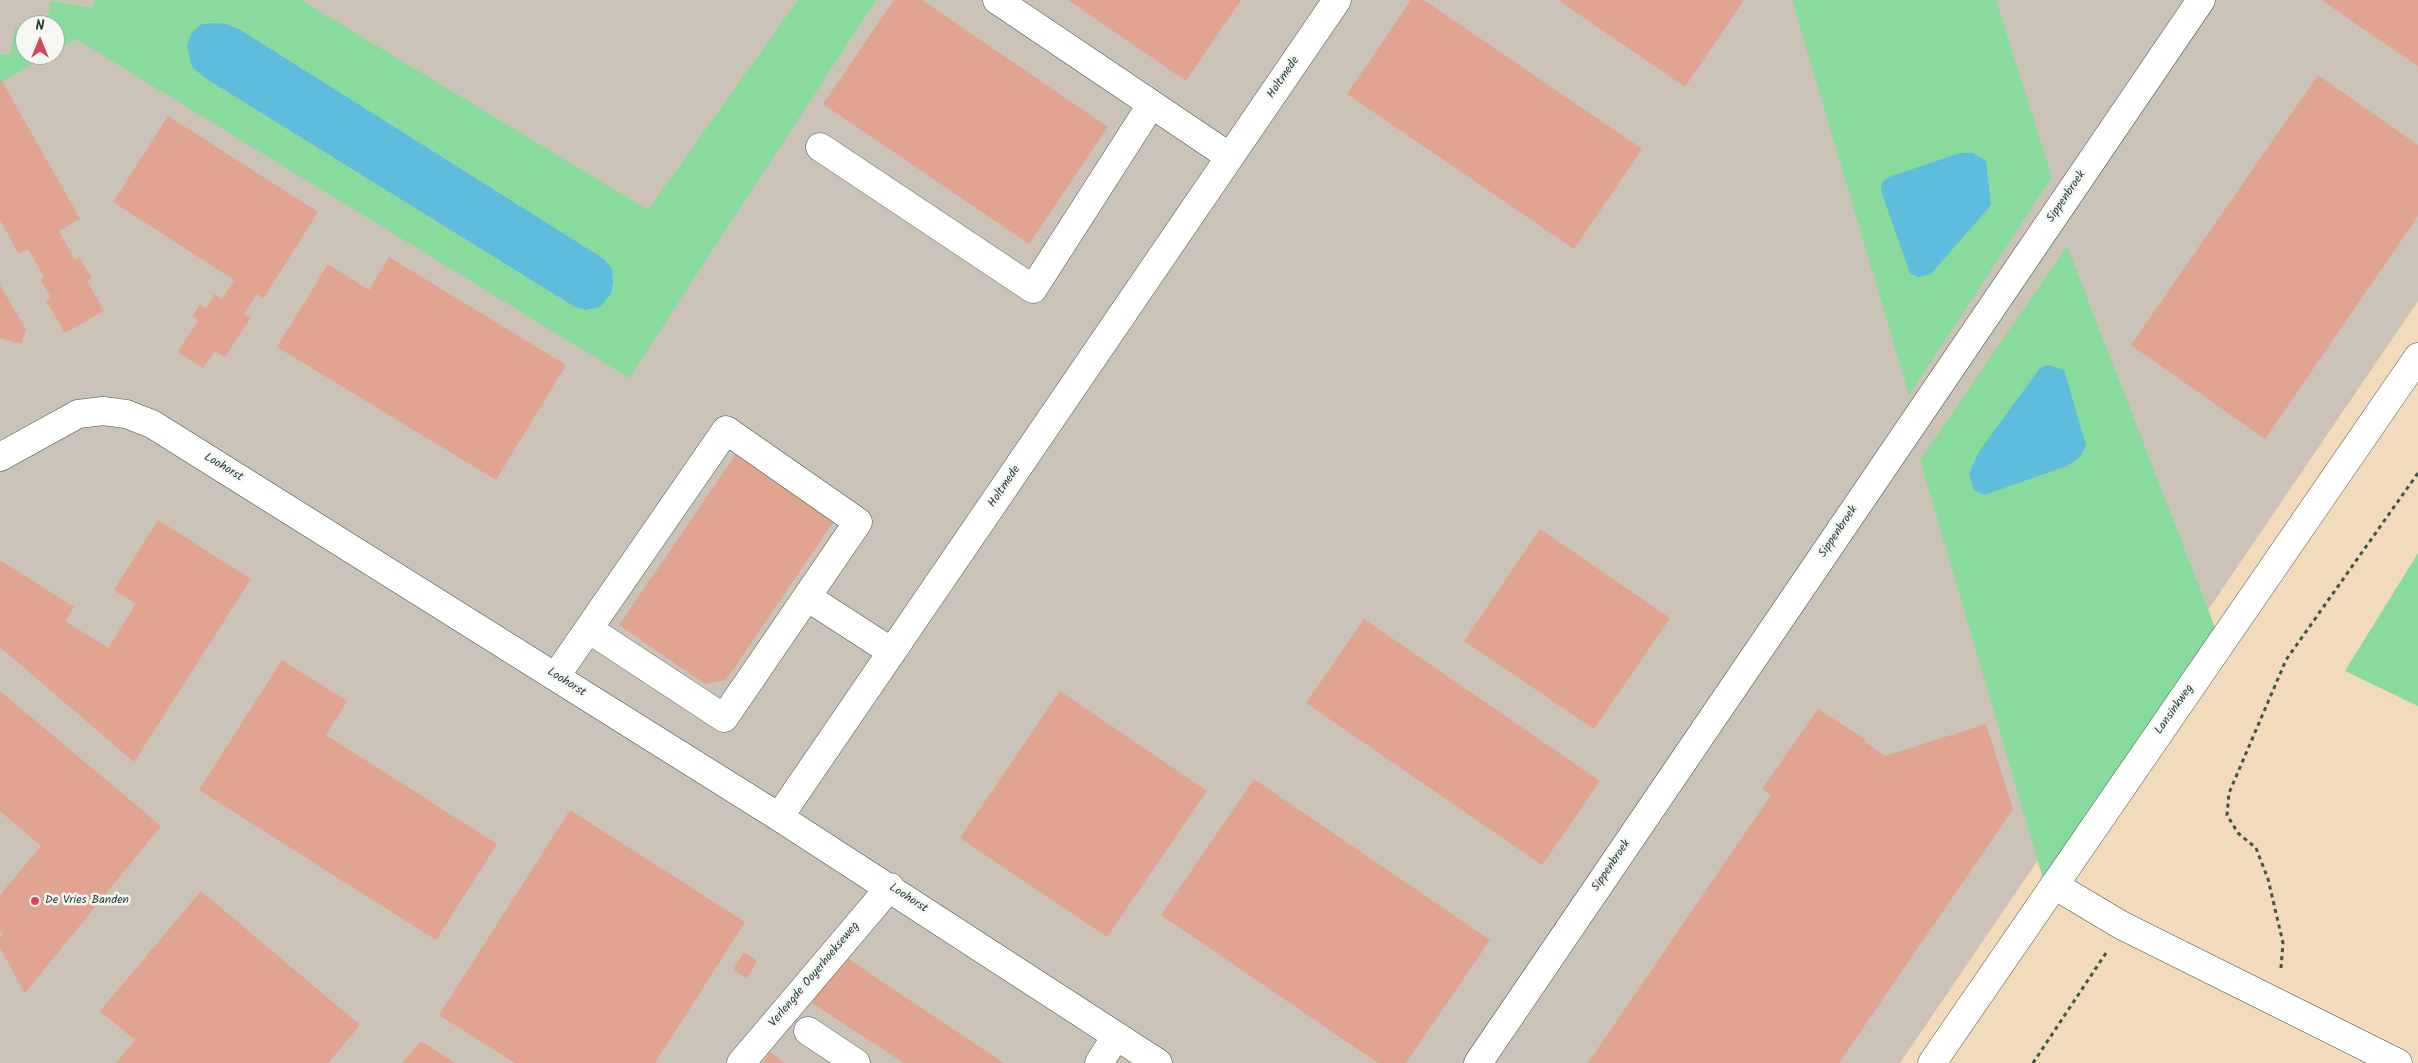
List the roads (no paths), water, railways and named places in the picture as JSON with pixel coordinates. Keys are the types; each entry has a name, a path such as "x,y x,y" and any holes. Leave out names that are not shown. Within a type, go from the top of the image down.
{"street":[{"path":"997,0 1230,157"},
{"name":"Holtmede","path":"780,817 1337,0"},
{"name":"Sippenbroek","path":"1478,1063 2201,0"},
{"path":"820,147 1033,289 1151,105"},
{"name":"Lansinkweg","path":"1932,1063 2418,357"},
{"name":"Loohorst","path":"0,456 78,414 103,411 126,414 152,424 254,486 780,817 1158,1063"},
{"path":"556,676 590,630 726,430 858,522 724,718 590,630"},
{"path":"807,597 892,652"},
{"path":"2054,885 2121,925 2398,1063"},
{"name":"Verlengde Ooyerhoekseweg","path":"741,1063 890,887"},
{"path":"808,1031 856,1063"},
{"path":"1099,1063 1116,1036"}],"water":[{"path":"202,24 226,24 239,29 604,259 612,269 613,282 611,294 600,307 586,310 575,307 205,78 192,67 187,45 192,32"},
{"path":"1960,153 1973,153 1986,161 1991,205 1931,274 1918,277 1910,273 1881,191 1882,182 1889,177"},
{"path":"2048,365 2064,370 2086,445 2080,457 2067,466 1984,495 1974,490 1969,474 1978,453 2040,368"}],"place":[{"name":"De Vries Banden","path":"35,901"}]}
